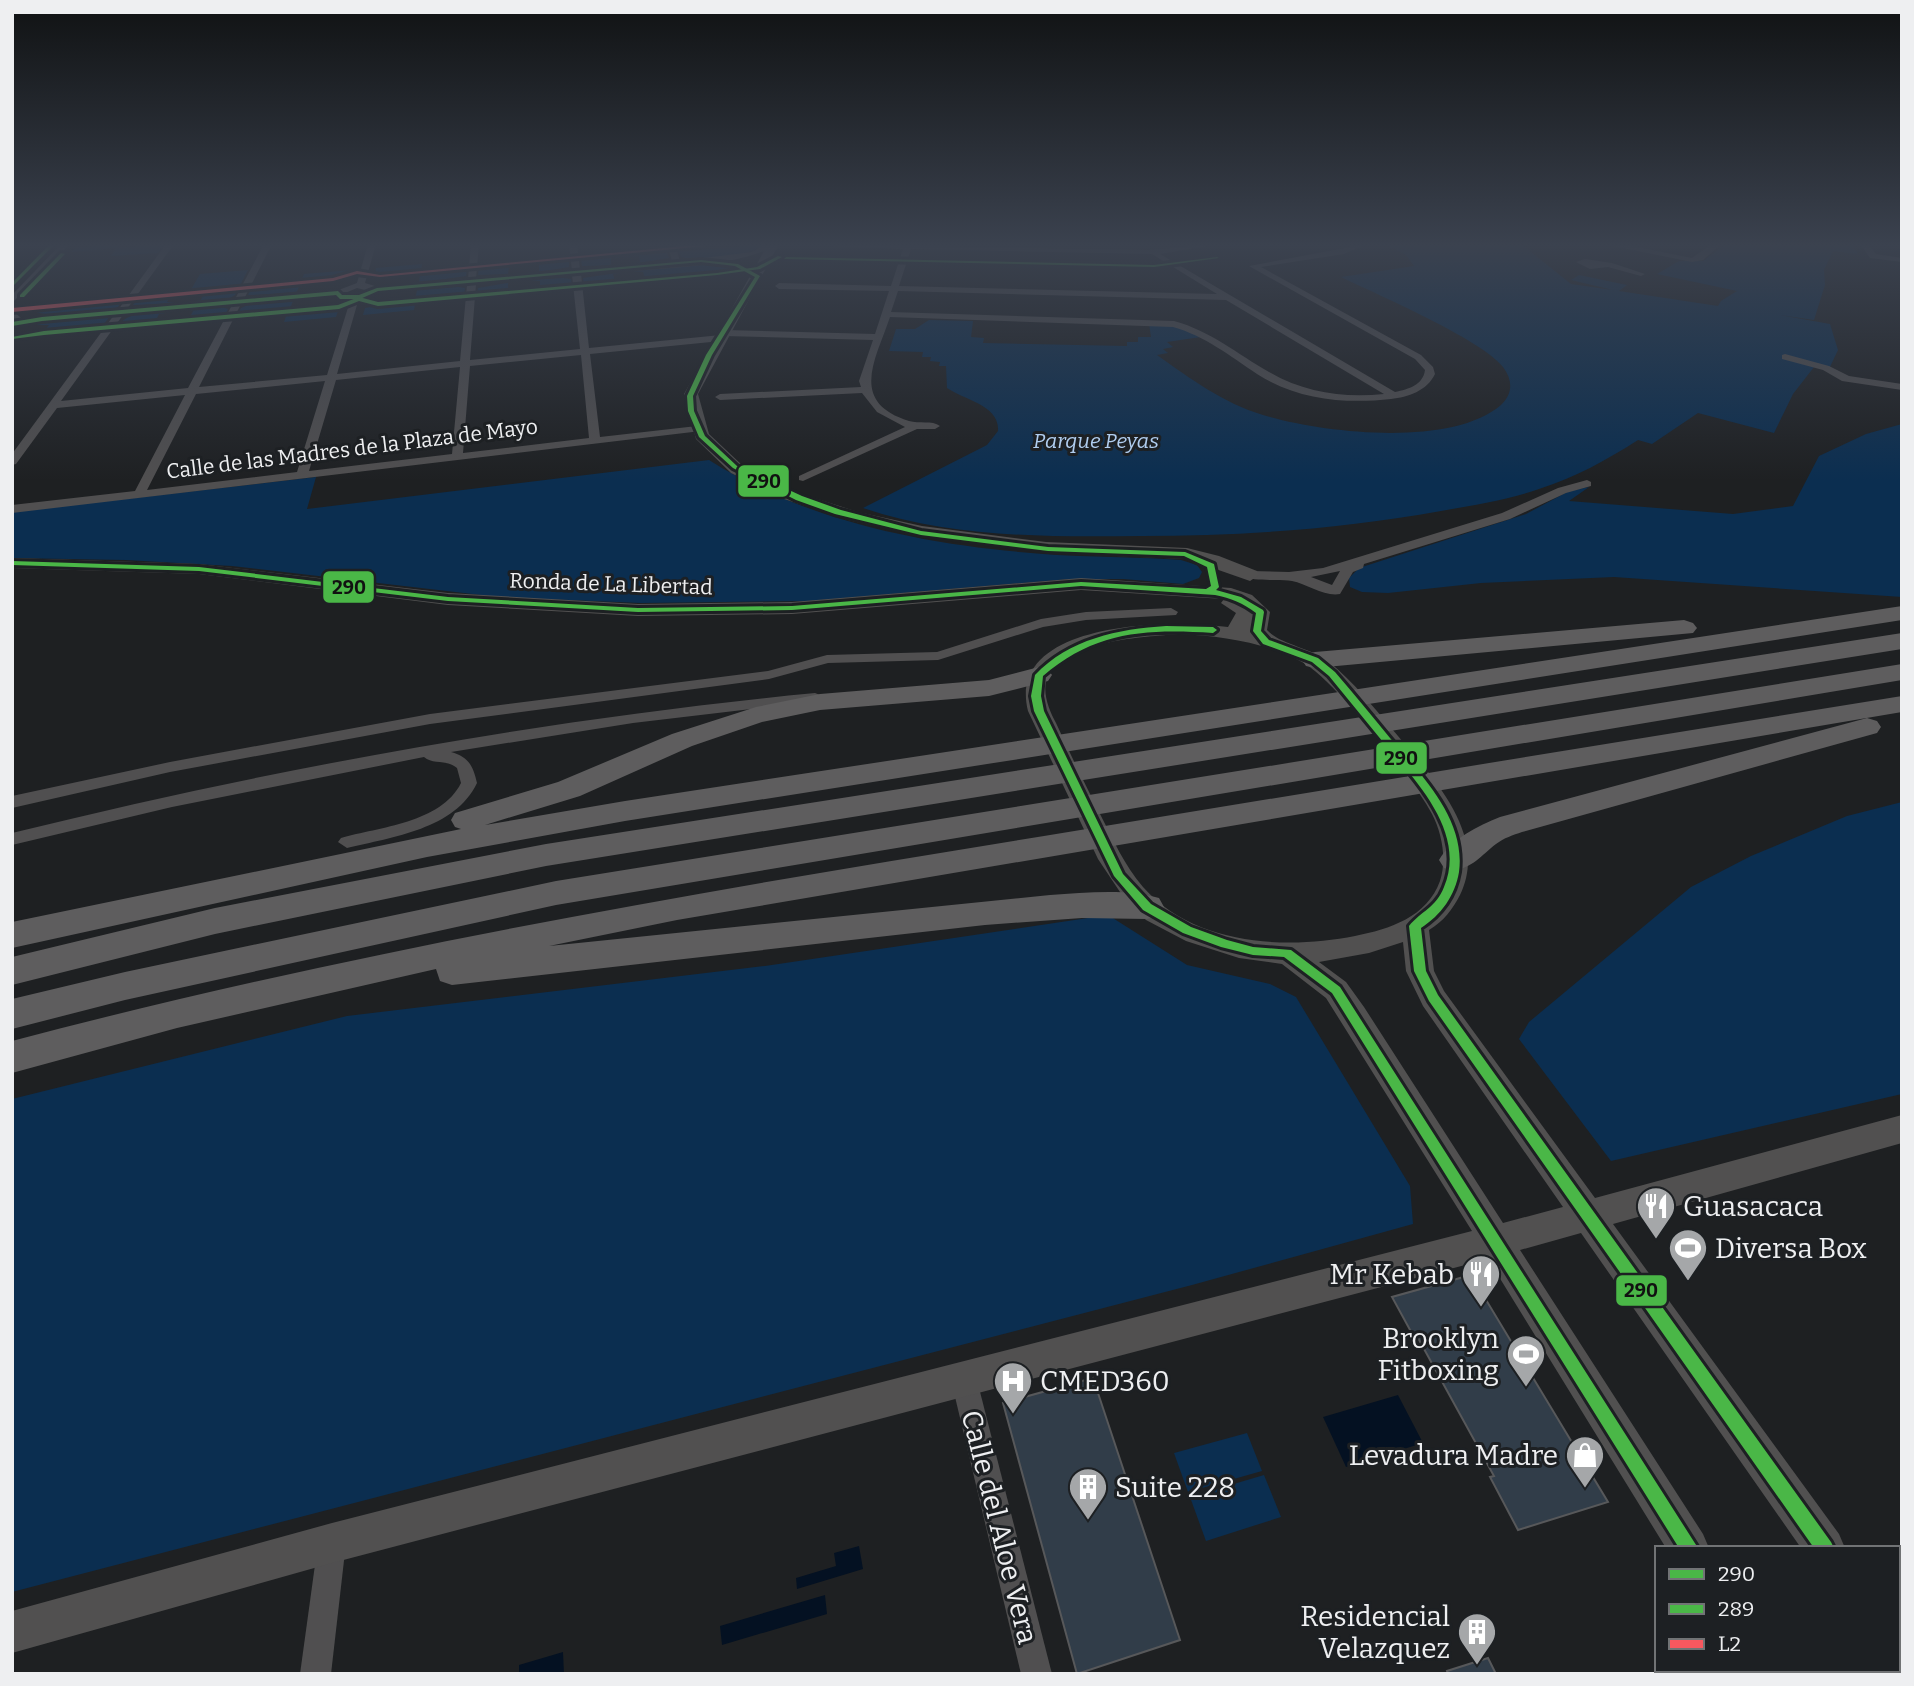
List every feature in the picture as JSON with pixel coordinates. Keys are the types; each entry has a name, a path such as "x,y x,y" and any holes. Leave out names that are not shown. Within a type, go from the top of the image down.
{"highway":[{"path":"1323,667 1902,608"},
{"path":"12,935 426,846 625,811 1902,613"},
{"path":"12,971 215,921 546,855 1902,641"},
{"path":"12,1014 125,986 556,893 1902,672"},
{"path":"12,916 168,879 347,842 461,822 569,789 682,740 756,715 820,702 989,688 1039,674"},
{"path":"28,1053 228,1000 506,940 677,908 1902,704"},
{"path":"1455,860 1489,834 1511,824 1902,717"},
{"path":"28,1053 386,980 554,957 1097,903 1147,907"}],"main road":[{"path":"731,323 691,394 697,429 719,456 749,476 789,495 839,513 899,528 1016,546 1185,554 1229,565 1250,575"},
{"path":"1185,554 1211,566 1214,573 1212,589"},
{"name":"Ronda de La Libertad","path":"12,563 199,569 448,599 638,610 805,607 1081,584 1212,589 1254,605 1260,612 1257,632 1266,642"},
{"name":"Ronda de La Libertad","path":"12,573 186,578 461,611 632,619 829,616 1033,598 1132,595 1214,600 1240,606 1246,612 1245,619 1233,633"},
{"name":"Ronda de La Libertad","path":"1212,589 1250,575"},
{"path":"1179,628 1233,633 1266,642 1323,667 1437,801 1453,838 1455,860 1454,876 1433,916 1415,926 1368,943 1287,953 1253,951 1187,930 1147,907 1119,876 1047,727 1036,696 1039,674 1065,653 1118,634 1179,628"},
{"path":"1415,926 1419,971 1433,998 1824,1546"},
{"path":"1287,953 1336,990 1688,1546"},
{"path":"12,1632 332,1543 1494,1241 1902,1129"}],"street":[{"path":"12,462 113,323"},
{"path":"139,494 227,323"},
{"path":"302,474 348,323"},
{"path":"457,457 469,323"},
{"path":"582,323 595,440"},
{"path":"883,323 864,382 864,390 877,407 913,427"},
{"path":"1166,323 1190,327 1204,334 1265,374 1294,388 1348,398 1395,396 1417,389 1427,380 1430,369 1425,363 1356,323"},
{"path":"1271,323 1395,396"},
{"path":"53,405 723,336 878,337"},
{"path":"1785,357 1826,368 1846,379 1902,387"},
{"path":"1890,386 1902,397"},
{"path":"720,397 864,390"},
{"path":"803,478 913,427 935,426"},
{"name":"Calle de las Madres de la Plaza de Mayo","path":"12,509 697,429"},
{"path":"1290,576 1324,572 1394,551 1506,516 1562,489 1587,484"},
{"name":"Ronda de La Libertad","path":"1250,575 1290,576 1335,591 1348,569 1394,551"},
{"path":"12,802 170,767 430,719 769,675 828,659 938,656 1041,623 1086,617 1171,612"},
{"path":"12,839 161,804 476,741 596,723 772,702 877,696"},
{"path":"334,769 446,756 464,766 468,777 467,789 459,801 445,812 412,825 347,842"},
{"name":"Calle del Aloe Vera","path":"964,1380 1037,1674"},
{"path":"315,1674 332,1543"}],"green space":[{"path":"105,323 102,327 12,335 45,330 49,325 37,325"},
{"path":"121,323 157,323 118,326"},
{"name":"Parque Peyas","path":"925,323 973,323 971,337 984,338 983,343 1127,346 1127,342 1138,342 1138,337 1151,337 1149,323 1178,327 1201,337 1167,342 1173,347 1163,349 1168,353 1157,355 1208,390 1234,404 1288,422 1385,433 1419,432 1479,419 1501,405 1508,396 1510,382 1503,367 1437,323 1823,323 1830,324 1838,350 1829,369 1814,367 1793,394 1774,433 1698,413 1652,444 1638,440 1602,462 1553,484 1490,502 1404,517 1254,533 1179,536 1035,535 1001,534 931,525 863,508 987,445 998,431 997,422 987,409 947,388 946,366 930,361 931,357 922,357 923,352 889,351 896,329 915,329"},
{"path":"1902,424 1902,597 1614,577 1481,583 1388,593 1362,592 1350,587 1349,578 1359,568 1526,514 1569,491 1589,487 1569,501 1733,514 1793,506 1819,456 1866,434"},
{"path":"709,460 790,501 877,529 922,539 1012,551 1181,560 1197,565 1202,572 1199,578 1183,584 1123,579 1070,579 808,601 641,603 498,597 232,566 125,560 12,558 12,512 316,477 307,509"},
{"path":"1902,802 1902,1094 1611,1161 1519,1039 1529,1022 1691,887 1751,856 1847,816"},
{"path":"1108,915 1187,965 1270,984 1296,997 1410,1186 1413,1224 1192,1285 12,1592 12,1099 347,1016 765,966"},
{"path":"1247,1433 1262,1471 1188,1492 1174,1453"},
{"path":"1264,1475 1281,1517 1206,1541 1190,1497"}],"shaded area":[{"path":"1398,1395 1423,1443 1346,1467 1323,1417"},
{"path":"859,1546 863,1569 797,1589 796,1578 836,1566 834,1553"},
{"path":"825,1595 827,1614 722,1645 720,1626"},
{"path":"563,1652 564,1674 519,1674 519,1665"}],"building":[{"path":"1471,1275 1608,1502 1518,1530 1490,1477 1494,1476 1418,1338 1415,1339 1392,1297"},
{"name":"Suite 228","path":"1093,1378 1180,1640 1077,1674 1003,1403"},
{"name":"Residencial Velazquez","path":"1488,1658 1496,1674 1448,1674 1447,1671"}],"transit line":[{"name":"290","path":"12,324 20,323"},
{"name":"289","path":"14,338 161,323"},
{"name":"290","path":"12,563 199,569 448,599 638,610 792,608 1081,584 1194,592 1210,591 1215,587 1211,566 1185,554 1048,549 921,533 838,512 799,498 735,467 702,437 691,411 690,396 709,355 729,323"},
{"name":"290","path":"1165,589 1215,592 1250,604 1260,612 1257,631 1266,642 1315,660 1332,674 1430,793 1448,826 1455,862 1452,881 1446,895 1433,913 1415,926 1420,971 1433,998 1824,1546"},
{"name":"290","path":"1213,630 1166,628 1120,633 1077,648 1039,675 1036,696 1039,711 1119,876 1147,907 1187,930 1253,951 1287,953 1336,990 1688,1546"}],"place":[{"name":"Guasacaca","path":"1656,1240"},
{"name":"Diversa Box","path":"1688,1282"},
{"name":"Mr Kebab","path":"1481,1308"},
{"name":"Brooklyn Fitboxing","path":"1526,1388"},
{"name":"CMED360","path":"1013,1415"},
{"name":"Levadura Madre","path":"1585,1489"},
{"name":"Suite 228","path":"1088,1521"},
{"name":"Residencial Velazquez","path":"1477,1666"}]}
